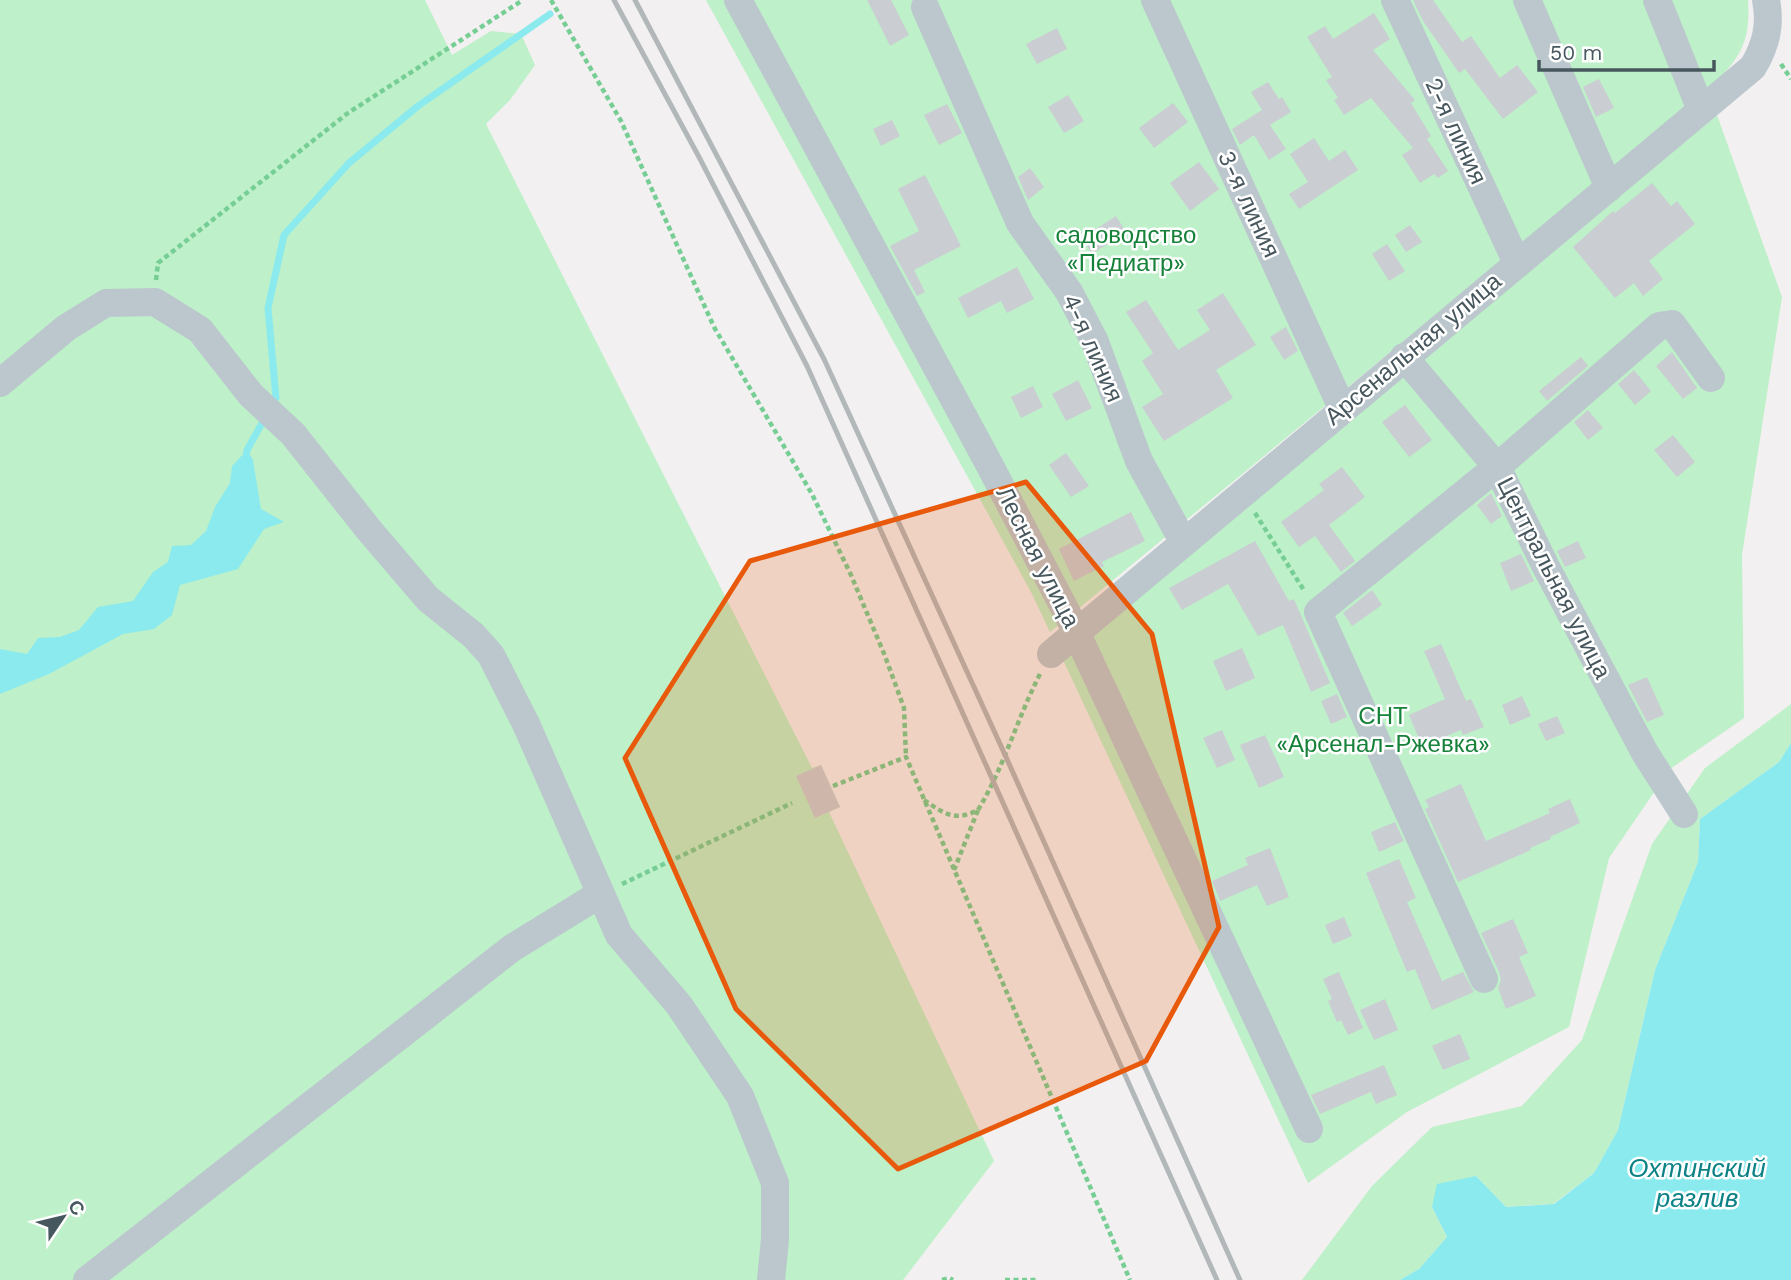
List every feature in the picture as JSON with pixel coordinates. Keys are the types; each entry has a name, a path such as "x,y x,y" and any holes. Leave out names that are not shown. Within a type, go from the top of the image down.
{"street":[{"name":"Лесная улица","path":"738,0 988,462 1076,631 1309,1129"},
{"name":"3-я линия","path":"1155,0 1342,408"},
{"name":"2-я линия","path":"1395,0 1517,263"},
{"path":"1527,0 1609,188"},
{"path":"1657,0 1701,110"},
{"name":"Арсенальная улица","path":"1051,654 1753,67 1766,39 1769,20 1766,0"},
{"name":"4-я линия","path":"925,7 1020,223 1069,292 1095,342 1139,461 1183,541"},
{"path":"0,383 66,328 106,303 155,302 200,330 251,396 293,434 428,599 473,635 491,655 526,724 620,935 679,1005 740,1097 775,1183 775,1239 771,1280"},
{"path":"1484,979 1318,611 1497,467 1659,326 1672,324 1711,378"},
{"name":"Центральная улица","path":"1404,357 1497,467 1545,565 1645,753 1684,814"},
{"path":"87,1280 512,948 600,894"}],"path":[{"path":"155,302 158,263 348,113 523,0"},
{"path":"552,1 621,121 714,327 812,494 851,575 904,708 906,757 1130,1280"},
{"path":"1242,492 1318,611"},
{"path":"954,871 978,810 995,782 1024,705 1051,654"},
{"path":"833,786 906,757"},
{"path":"924,800 953,816 964,817 978,810"},
{"path":"600,894 792,803"},
{"path":"942,1280 953,1280"},
{"path":"1005,1280 1037,1280"}],"highlighted area":[{"path":"1026,482 1152,634 1219,927 1146,1061 898,1169 736,1009 625,758 750,561"}],"green space":[{"path":"0,0 425,0 452,55 491,31 521,34 535,65 510,100 486,124 812,768 821,765 840,807 829,812 994,1161 903,1280 0,1280"},
{"name":"садоводство «Педиатр»","path":"706,0 1748,0 1748,16 1745,41 1740,51 1708,91 1050,632 1032,594"},
{"name":"СНТ «Арсенал-Ржевка»","path":"1717,115 1782,297 1742,555 1744,718 1670,769 1609,858 1569,1027 1407,1112 1308,1183 1063,660"},
{"path":"1791,704 1791,743 1779,762 1700,819 1698,862 1655,970 1618,1130 1594,1173 1553,1204 1506,1207 1476,1176 1432,1207 1447,1237 1419,1269 1400,1280 1302,1280 1372,1186 1432,1127 1522,1106 1582,1040 1652,844 1705,768"}],"water":[{"path":"247,450 253,460 261,509 284,522 264,529 238,569 180,585 172,615 154,629 123,634 49,674 0,694 0,649 27,654 38,638 60,637 79,630 98,607 133,601 153,572 168,562 172,546 191,545 206,531 215,507 230,483 232,466"},
{"name":"Охтинский разлив","path":"1791,743 1791,1280 1400,1280 1419,1269 1447,1237 1432,1207 1437,1184 1476,1176 1506,1207 1554,1204 1594,1173 1618,1130 1655,970 1698,862 1700,819 1779,762"}],"building":[{"path":"867,0 891,0 909,35 890,46"},
{"path":"1413,0 1433,0 1462,42 1471,36 1500,78 1517,65 1538,92 1503,119 1465,69 1459,73 1423,21"},
{"path":"1374,13 1390,39 1373,50 1415,100 1411,103 1431,136 1427,139 1448,171 1438,178 1434,174 1420,183 1402,155 1413,148 1371,98 1344,115 1334,100 1338,98 1326,80 1332,77 1307,37 1325,26 1333,39"},
{"path":"1057,28 1067,49 1037,64 1026,44"},
{"path":"1599,79 1614,108 1596,117 1583,87"},
{"path":"1268,82 1291,112 1270,125 1286,149 1269,160 1254,135 1240,145 1232,129 1262,110 1251,92"},
{"path":"1068,95 1084,121 1064,133 1048,107"},
{"path":"1173,103 1188,122 1154,148 1139,128"},
{"path":"947,104 962,133 939,145 924,115"},
{"path":"892,120 900,136 881,146 873,129"},
{"path":"1314,138 1329,161 1345,150 1358,170 1299,209 1289,194 1308,182 1290,154"},
{"path":"1199,162 1219,189 1190,211 1170,183"},
{"path":"1030,168 1044,187 1028,200 1018,177"},
{"path":"925,175 961,246 914,270 925,292 917,296 890,246 919,231 898,189"},
{"path":"1652,183 1671,206 1677,201 1695,224 1649,261 1663,279 1643,296 1634,283 1615,298 1573,247 1613,211 1615,213"},
{"path":"1116,216 1126,232 1092,254 1082,238"},
{"path":"1410,225 1422,242 1406,252 1395,235"},
{"path":"1387,244 1405,271 1389,281 1372,254"},
{"path":"1017,267 1034,299 1007,313 1001,301 968,318 958,298"},
{"path":"1223,293 1256,345 1216,370 1233,398 1164,441 1142,407 1163,394 1142,361 1153,353 1126,312 1146,300 1178,350 1210,330 1197,310"},
{"path":"1286,327 1298,351 1284,360 1270,337"},
{"path":"1672,352 1697,388 1683,399 1656,366"},
{"path":"1581,357 1588,366 1547,401 1539,391"},
{"path":"1634,370 1651,391 1635,405 1618,384"},
{"path":"1078,380 1092,408 1066,421 1052,394"},
{"path":"1033,386 1043,407 1021,418 1011,397"},
{"path":"1405,405 1432,440 1409,457 1382,422"},
{"path":"1588,410 1603,428 1588,440 1574,422"},
{"path":"1673,435 1695,462 1677,477 1654,450"},
{"path":"1066,453 1089,486 1071,497 1049,465"},
{"path":"1342,467 1365,497 1329,525 1355,561 1341,572 1315,536 1299,547 1281,522 1324,490 1319,484"},
{"path":"1491,493 1502,516 1491,524 1477,505"},
{"path":"1131,512 1145,541 1102,562 1104,566 1074,581 1059,549"},
{"path":"1255,541 1289,601 1294,599 1330,683 1311,692 1283,625 1258,636 1228,584 1182,610 1169,588"},
{"path":"1578,541 1586,558 1565,567 1557,551"},
{"path":"1521,554 1534,581 1511,591 1500,563"},
{"path":"1372,590 1382,605 1352,626 1343,613"},
{"path":"1441,644 1466,701 1471,699 1484,727 1463,735 1461,730 1422,746 1409,715 1445,699 1424,651"},
{"path":"1242,648 1255,678 1226,691 1213,661"},
{"path":"1647,677 1664,715 1647,722 1628,685"},
{"path":"1337,694 1347,717 1331,724 1321,701"},
{"path":"1522,696 1531,716 1510,725 1502,705"},
{"path":"1557,716 1565,733 1546,741 1538,724"},
{"path":"1222,730 1235,760 1217,768 1203,738"},
{"path":"1265,735 1284,777 1259,788 1240,745"},
{"path":"821,765 840,807 815,818 796,776"},
{"path":"1461,784 1486,841 1550,813 1548,809 1570,799 1580,823 1530,848 1531,850 1458,882 1425,809 1429,807 1425,800"},
{"path":"1395,822 1404,841 1379,852 1371,832"},
{"path":"1270,848 1289,897 1267,906 1257,885 1220,901 1212,881 1248,865 1245,858"},
{"path":"1399,859 1416,898 1407,902 1442,981 1463,972 1474,992 1432,1010 1415,969 1407,972 1366,873"},
{"path":"1344,917 1352,936 1333,944 1325,925"},
{"path":"1513,919 1528,953 1519,957 1536,996 1506,1009 1498,988 1501,980 1499,972 1481,933"},
{"path":"1339,972 1363,1028 1348,1035 1341,1020 1337,1022 1328,1001 1332,999 1323,979"},
{"path":"1385,999 1398,1030 1374,1040 1360,1010"},
{"path":"1460,1034 1470,1059 1443,1070 1432,1046"},
{"path":"1384,1065 1397,1095 1376,1104 1371,1092 1320,1114 1311,1095"}],"waterway":[{"path":"272,405 276,398 268,308 284,235 349,163 418,106 550,14"},
{"path":"246,458 247,450 266,416"}],"railway":[{"path":"614,0 807,366 1217,1280"},
{"path":"635,0 824,359 1240,1280"}]}
